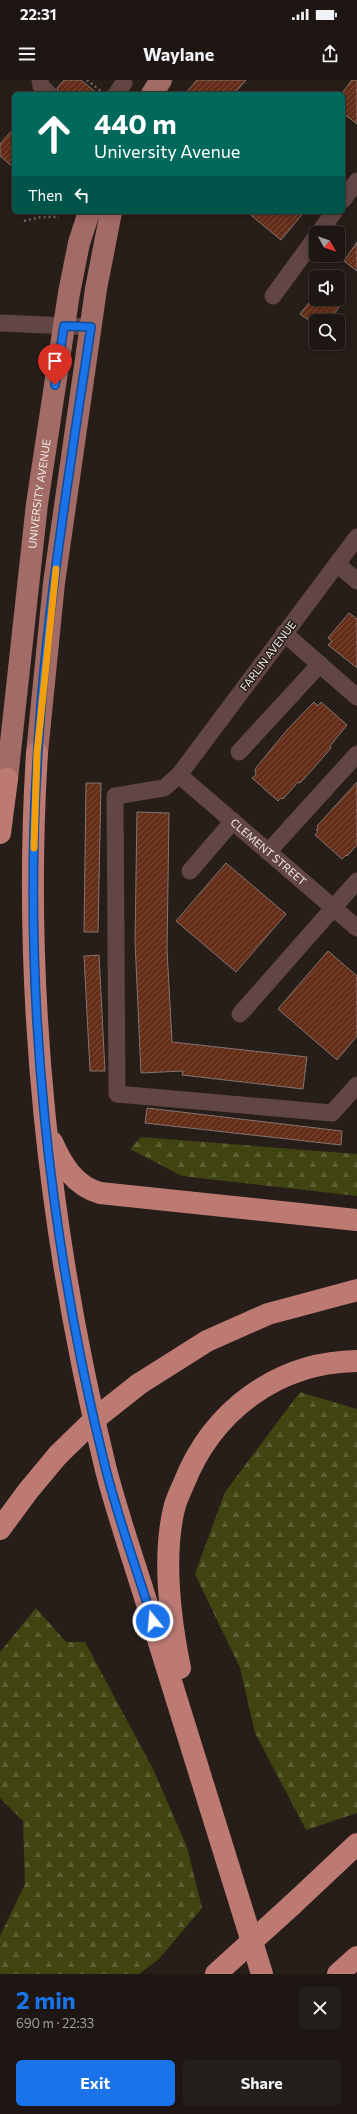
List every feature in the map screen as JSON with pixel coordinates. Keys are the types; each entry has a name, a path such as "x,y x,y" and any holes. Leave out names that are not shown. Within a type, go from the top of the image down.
{"highway":[{"path":"37,753 34,862 39,1046 47,1131 63,1264 74,1327 107,1472 190,1741 208,1805 262,1974"},
{"path":"0,833 3,781"},
{"path":"47,1131 67,1170 82,1184 95,1191 357,1220"},
{"path":"0,1529 28,1491 58,1455 96,1418 139,1384 208,1341 268,1314 357,1290"},
{"path":"190,1741 184,1684 175,1643 169,1590 170,1534 175,1505 188,1472 203,1443 213,1430 236,1406 250,1396 278,1380 312,1367 357,1361"},
{"path":"208,1805 209,1841 248,1974"},
{"path":"234,1974 298,1910 357,1844"},
{"path":"216,1974 357,1865"},
{"path":"338,1974 357,1957"}],"main road":[{"name":"UNIVERSITY AVENUE","path":"3,781 6,735 37,504 64,326 77,253 88,214"},
{"path":"3,781 37,753 54,583 101,259 111,214"},
{"path":"6,735 23,740 37,753"}],"street":[{"path":"40,80 42,88 47,92"},
{"path":"345,197 357,181"},
{"path":"324,226 333,214"},
{"path":"273,296 309,247"},
{"path":"0,323 91,327"},
{"name":"FARLIN AVENUE","path":"357,537 179,775 164,788 115,796 117,1094 332,1113 357,1085"},
{"path":"336,564 357,581"},
{"path":"284,633 357,697"},
{"path":"239,752 320,664"},
{"path":"268,852 357,754"},
{"name":"CLEMENT STREET","path":"179,775 357,928"},
{"path":"190,871 232,821"},
{"path":"240,1014 357,882"}],"path":[{"path":"87,80 102,92"},
{"path":"24,221 41,217 59,217"}],"green space":[{"path":"141,1137 357,1154 357,1196 182,1176 130,1149"},
{"path":"300,1392 357,1409 357,1813 306,1830 255,1733 240,1668 195,1574 225,1492"},
{"path":"36,1608 66,1642 85,1642 153,1769 187,1847 202,1908 159,1959 139,1974 0,1974 0,1936 25,1884 23,1821 0,1798 0,1652"}],"building":[{"path":"64,80 81,80 96,92 58,92 57,88"},
{"path":"197,80 246,80 236,92 187,92"},
{"path":"352,80 357,80 357,124 345,115 345,92 343,92"},
{"path":"12,130 12,166 0,156 0,144"},
{"path":"249,214 302,214 281,240"},
{"path":"357,242 357,271 345,262"},
{"path":"309,303 309,306 340,306 334,314 309,314 309,320 300,314"},
{"path":"349,613 357,619 357,668 328,645 332,641 328,638"},
{"path":"314,702 318,706 321,702 347,725 330,746 331,748 311,771 300,783 298,782 283,799 281,798 278,801 252,778 256,775 255,769 287,730"},
{"path":"357,782 357,845 347,856 346,855 342,859 315,835 318,832 316,830 318,828 317,826"},
{"path":"86,783 101,783 98,932 84,932"},
{"path":"137,812 169,813 167,950 172,1042 307,1057 303,1089 182,1075 183,1071 141,1073 135,941"},
{"path":"226,863 286,914 236,972 176,921"},
{"path":"328,951 357,976 357,1036 337,1060 278,1009"},
{"path":"99,955 105,1071 90,1071 84,956"},
{"path":"147,1108 342,1131 341,1145 145,1123"}],"slow traffic":[{"path":"34,848 37,753 56,569"}],"route":[{"path":"55,385 64,326 91,327 54,583 37,761 34,915 37,1010 54,1202 74,1327 107,1472 153,1621"}]}
